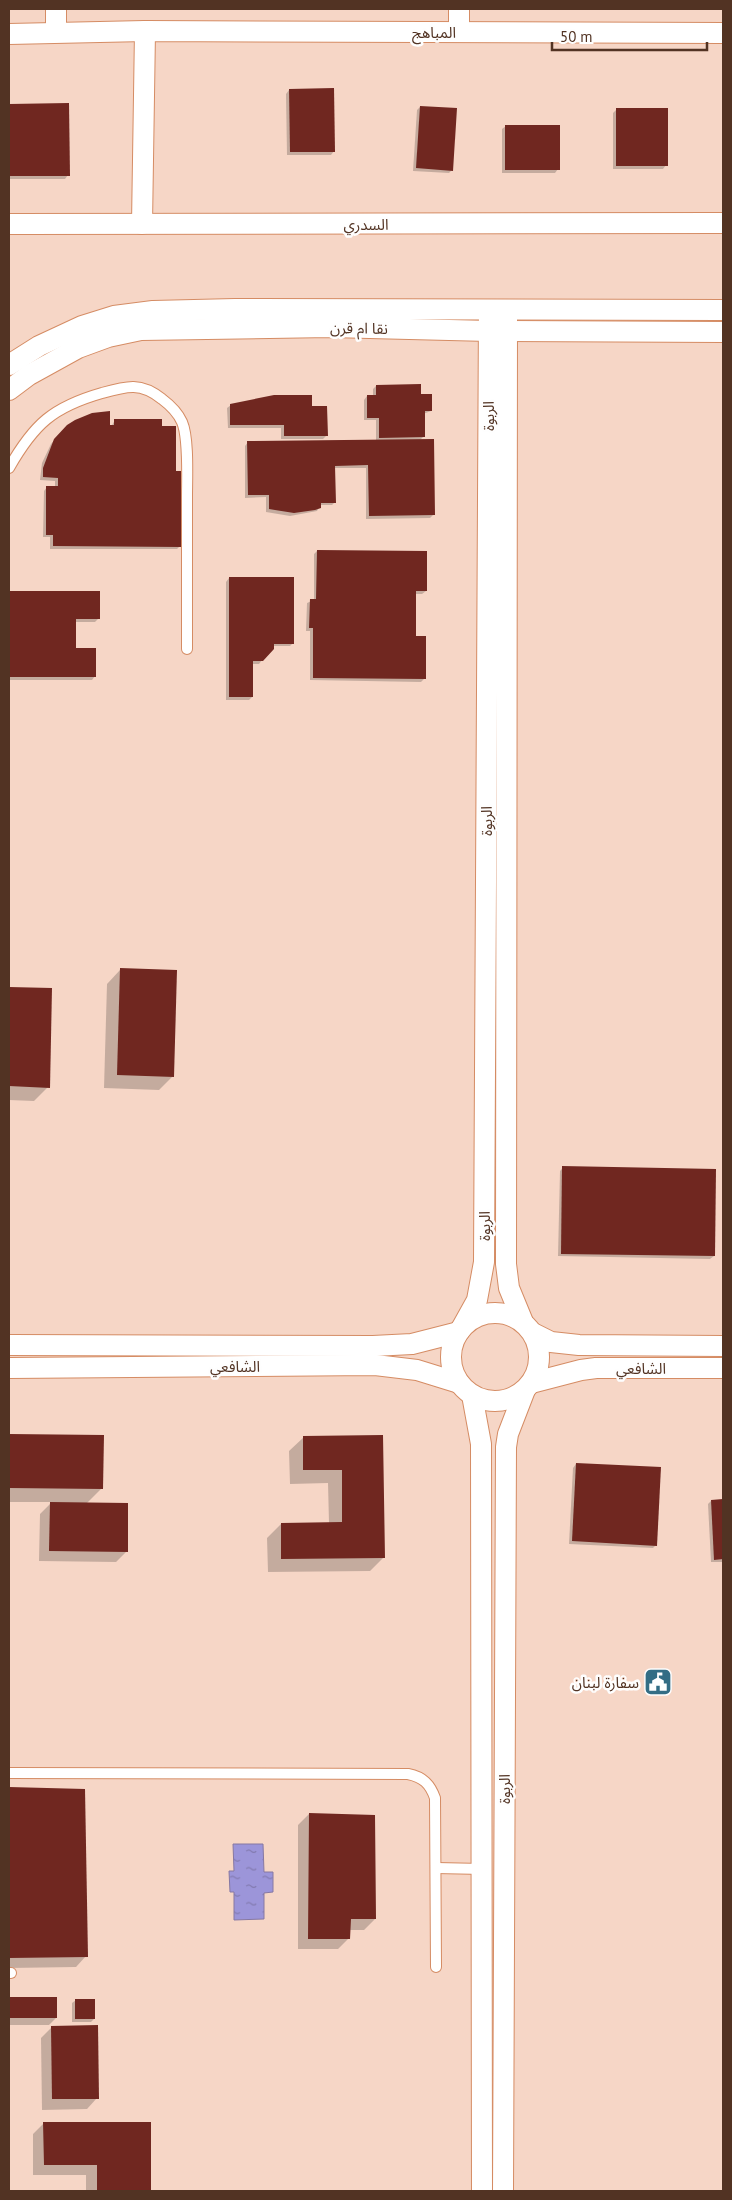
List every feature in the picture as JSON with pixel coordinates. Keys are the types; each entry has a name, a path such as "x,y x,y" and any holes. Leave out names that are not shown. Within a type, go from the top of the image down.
{"street":[{"path":"56,9 56,32"},
{"path":"459,9 459,32"},
{"path":"142,224 145,31"},
{"name":"المباهج","path":"9,34 145,31 723,32"},
{"name":"السدري","path":"9,224 723,223"},
{"name":"نقا ام قرن","path":"9,365 39,346 82,326 114,316 153,311 235,308 723,310"},
{"name":"الربوة","path":"498,310 506,1264 509,1288 528,1327"},
{"name":"نقا ام قرن","path":"9,390 29,375 78,348 108,337 141,330 330,327 498,331 723,332"},
{"name":"الربوة","path":"460,1329 477,1300 484,1262 498,331"},
{"path":"499,1312 512,1316 528,1327 538,1345 540,1358 538,1371 528,1387 512,1398 499,1401 485,1400 466,1389 453,1371 451,1358 453,1344 460,1329 473,1319 485,1314 499,1312"},
{"name":"الشافعي","path":"528,1327 551,1342 579,1345 723,1346"},
{"name":"الشافعي","path":"9,1345 373,1346 412,1344 460,1329"},
{"name":"الشافعي","path":"9,1368 376,1365 417,1370 466,1389"},
{"name":"الشافعي","path":"528,1387 588,1369 723,1368"},
{"name":"الربوة","path":"503,2191 506,1447 508,1434 528,1387"},
{"name":"الربوة","path":"466,1389 482,1444 482,2191"}],"lane":[{"path":"9,468 23,443 51,413 80,399 123,387 142,387 154,392 170,405 182,422 187,457 187,649"},
{"path":"9,1773 398,1774 419,1776 432,1789 435,1798 436,1966"},
{"path":"436,1868 483,1869"}],"water":[{"path":"233,1844 263,1844 264,1872 273,1872 273,1892 264,1893 264,1919 234,1920 234,1892 230,1892 229,1871 234,1871"}],"building":[{"path":"334,88 335,152 290,152 289,89"},
{"path":"69,103 70,176 9,176 9,104"},
{"path":"420,106 457,108 453,171 416,168"},
{"path":"616,108 668,108 668,166 616,166"},
{"path":"505,125 560,125 560,170 505,170"},
{"path":"421,384 421,394 432,394 432,411 425,411 425,437 379,438 379,418 367,418 367,395 376,395 376,385"},
{"path":"274,395 312,395 312,406 327,406 328,436 284,436 284,425 230,425 230,404"},
{"path":"110,411 110,425 114,425 114,419 162,419 162,426 176,426 176,471 181,471 181,547 53,546 53,535 46,535 46,486 58,486 58,478 43,477 43,468 54,439 67,425 75,420 92,413"},
{"path":"434,439 435,515 369,516 368,465 335,466 336,503 321,503 321,508 315,510 294,513 269,509 269,495 248,495 247,441"},
{"path":"317,550 427,551 427,591 416,591 416,636 426,636 426,679 313,678 313,628 309,628 310,599 316,599"},
{"path":"229,577 294,577 294,644 274,644 274,649 263,661 253,661 253,697 229,697"},
{"path":"9,591 100,591 100,619 76,619 76,648 96,648 96,677 9,677"},
{"path":"120,968 177,970 174,1077 117,1075"},
{"path":"9,987 52,988 50,1088 9,1086"},
{"path":"562,1166 716,1169 715,1256 561,1254"},
{"path":"9,1434 104,1435 103,1489 9,1488"},
{"path":"383,1435 385,1558 281,1559 281,1523 342,1522 342,1470 303,1470 303,1436"},
{"path":"576,1463 661,1467 657,1546 572,1541"},
{"path":"723,1499 723,1559 714,1560 711,1500"},
{"path":"50,1502 128,1503 128,1552 49,1551"},
{"path":"9,1787 85,1789 88,1957 9,1958"},
{"path":"309,1813 375,1815 376,1919 351,1919 350,1939 308,1939"},
{"path":"9,1997 57,1997 57,2018 9,2018"},
{"path":"75,1999 95,1999 95,2019 75,2019"},
{"path":"98,2025 99,2099 52,2099 51,2026"},
{"path":"43,2122 151,2122 151,2191 97,2191 97,2165 44,2165"}],"place":[{"name":"سفارة لبنان","path":"658,1682"}]}
